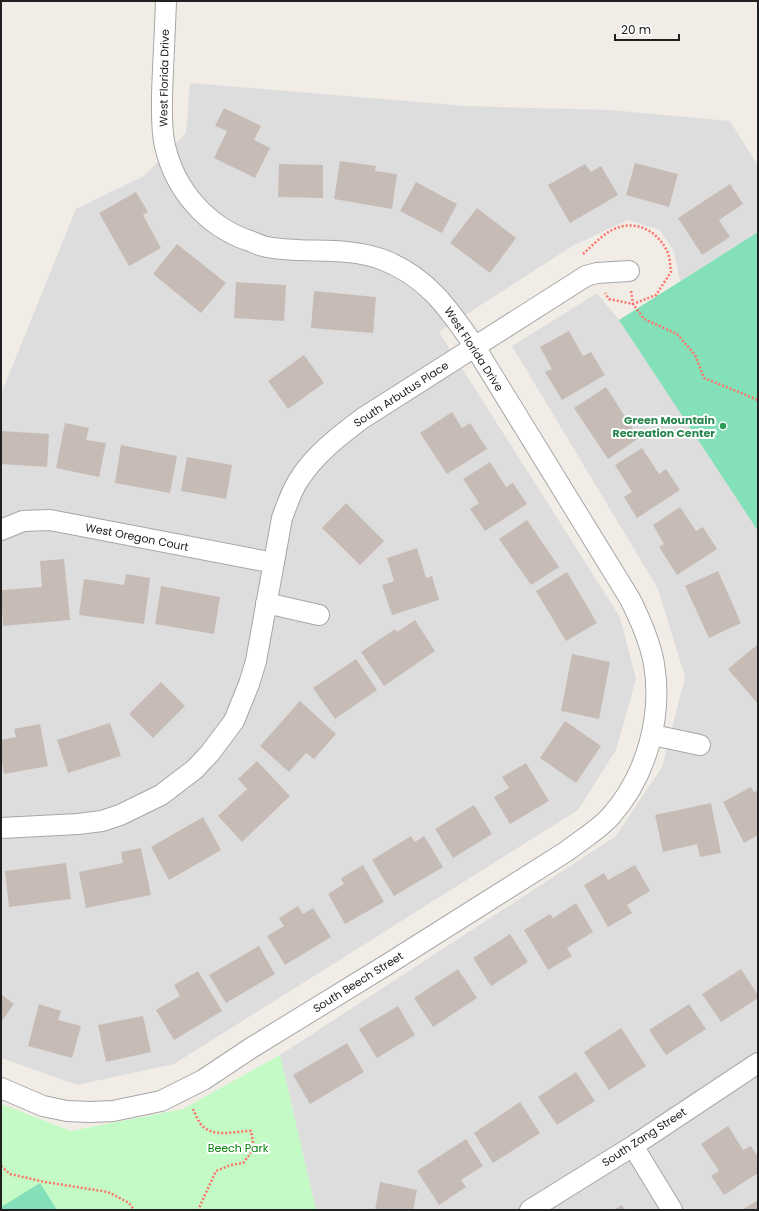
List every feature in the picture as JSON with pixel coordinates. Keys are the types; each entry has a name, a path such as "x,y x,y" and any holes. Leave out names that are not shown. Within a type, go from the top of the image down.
{"street":[{"name":"West Florida Drive","path":"166,1 162,124 164,145 170,165 192,202 207,217 224,230 242,239 266,247 361,254 381,260 404,270 422,282 439,297 474,347 630,598 642,623 650,645 654,664 656,700"},
{"name":"South Arbutus Place","path":"1,828 78,824 102,821 120,815 161,795 195,769 222,738 234,721 243,702 256,661 282,518 298,481 310,464 340,436 363,418 586,276 597,272 629,271"},
{"name":"West Oregon Court","path":"1,530 23,521 50,520 274,563"},
{"path":"266,603 319,615"},
{"name":"South Beech Street","path":"1,1088 43,1106 67,1111 90,1112 113,1111 161,1100 183,1091 203,1080 251,1048 395,960 567,851 590,834 609,818 626,797 636,777 653,734 656,700"},
{"path":"653,734 700,745"},
{"name":"South Zang Street","path":"530,1210 633,1146 758,1063"},
{"path":"633,1146 672,1210"}],"path":[{"path":"629,271 633,304 644,319 677,334 694,355 704,378 758,400"},
{"path":"183,1091 200,1124 209,1131 219,1134 251,1131 254,1148 242,1163 231,1164 216,1171 198,1210"},
{"path":"1,1166 10,1174 45,1182 108,1192 129,1203 134,1210"}],"shaded area":[{"path":"190,83 465,106 610,110 730,121 758,166 758,232 680,281 674,252 660,230 628,220 574,245 439,332 620,617 636,679 616,750 578,810 174,1064 77,1085 1,1058 1,394 76,209 144,176 186,133"},
{"path":"597,293 619,320 758,531 758,1210 316,1210 280,1055 616,836 662,767 685,677 658,589 512,346"}],"green space":[{"name":"Green Mountain Recreation Center","path":"758,232 758,531 619,320"},
{"name":"Beech Park","path":"280,1055 316,1210 1,1210 1,1104 71,1131 183,1109"},
{"path":"40,1183 57,1210 1,1210 1,1207"}],"building":[{"path":"224,108 261,126 254,140 270,148 255,178 214,158 227,131 215,126"},
{"path":"340,161 376,166 375,171 397,174 392,209 334,199"},
{"path":"635,163 678,174 669,207 626,195"},
{"path":"279,164 323,165 323,198 278,197"},
{"path":"585,164 591,172 601,166 618,195 570,223 548,185"},
{"path":"416,182 457,204 442,233 400,211"},
{"path":"730,184 743,204 719,220 730,237 702,255 678,218"},
{"path":"136,192 148,212 143,215 161,248 129,266 99,213"},
{"path":"477,208 516,238 490,273 450,243"},
{"path":"177,244 226,283 201,313 153,274"},
{"path":"236,282 286,285 284,321 234,318"},
{"path":"314,291 376,297 373,333 311,328"},
{"path":"569,331 583,356 591,352 605,375 562,400 545,372 552,369 540,347"},
{"path":"304,355 324,383 288,409 268,381"},
{"path":"606,387 639,438 608,459 574,408"},
{"path":"452,412 462,428 470,423 487,449 447,474 420,433"},
{"path":"65,423 89,428 86,440 106,443 99,477 56,468"},
{"path":"1,431 49,434 47,467 1,464"},
{"path":"121,445 177,456 170,493 115,483"},
{"path":"642,448 659,474 666,469 680,490 637,518 624,497 632,492 615,465"},
{"path":"187,457 232,465 226,499 181,491"},
{"path":"490,462 506,487 513,483 527,504 485,531 470,509 479,503 463,479"},
{"path":"346,503 384,541 360,565 322,528"},
{"path":"680,507 696,531 703,527 717,549 677,575 659,547 664,544 653,525"},
{"path":"527,520 559,567 531,585 499,539"},
{"path":"417,548 426,578 432,576 439,600 392,615 382,585 394,581 387,558"},
{"path":"64,559 70,620 3,626 1,590 42,587 40,561"},
{"path":"718,571 741,623 709,638 685,586"},
{"path":"567,572 597,623 566,641 536,591"},
{"path":"126,574 150,578 144,624 79,615 84,579 124,585"},
{"path":"161,586 220,597 214,634 155,624"},
{"path":"415,620 435,651 384,686 361,652 395,629 397,632"},
{"path":"758,644 758,704 728,669"},
{"path":"572,654 610,662 599,719 561,711"},
{"path":"356,659 377,690 335,719 313,688"},
{"path":"161,682 185,706 153,738 129,714"},
{"path":"300,701 336,734 314,759 306,753 289,772 260,746"},
{"path":"565,721 601,746 576,783 540,758"},
{"path":"110,723 121,756 68,773 57,740"},
{"path":"40,724 48,766 4,774 1,756 1,740 16,737 14,729"},
{"path":"257,761 290,796 242,842 218,816 247,789 238,779"},
{"path":"526,763 549,801 510,824 494,797 509,788 502,777"},
{"path":"751,787 754,792 758,790 758,835 744,843 723,802"},
{"path":"711,803 721,853 700,857 697,844 663,852 655,815"},
{"path":"474,805 492,834 453,858 435,829"},
{"path":"203,817 221,850 169,880 151,847"},
{"path":"411,836 415,842 424,836 443,867 394,896 372,860"},
{"path":"141,848 151,895 86,908 79,872 123,863 121,852"},
{"path":"66,863 71,899 9,907 5,871"},
{"path":"363,865 384,902 345,924 328,894 344,884 341,878"},
{"path":"635,865 650,891 627,905 632,913 608,927 584,885 604,873 608,880"},
{"path":"576,903 593,932 567,948 572,956 548,970 524,930 550,914 553,918"},
{"path":"298,906 303,914 313,908 331,937 285,965 267,936 284,926 279,918"},
{"path":"510,934 528,962 491,986 473,958"},
{"path":"259,946 275,974 226,1003 209,975"},
{"path":"458,969 477,998 433,1027 414,998"},
{"path":"741,969 758,995 758,998 721,1022 702,994"},
{"path":"198,971 222,1011 174,1040 156,1010 180,996 174,985"},
{"path":"1,994 14,1004 1,1022"},
{"path":"39,1004 61,1011 58,1020 81,1026 72,1058 28,1046"},
{"path":"689,1004 706,1029 666,1055 649,1030"},
{"path":"398,1006 415,1035 377,1058 359,1029"},
{"path":"143,1016 151,1052 106,1062 98,1025"},
{"path":"621,1028 646,1066 609,1090 584,1052"},
{"path":"347,1043 364,1072 310,1104 293,1075"},
{"path":"576,1072 595,1101 557,1125 538,1097"},
{"path":"520,1102 540,1133 493,1163 474,1133"},
{"path":"728,1126 743,1150 751,1146 758,1157 758,1173 724,1195 711,1176 719,1171 701,1144"},
{"path":"466,1139 483,1166 461,1180 466,1187 439,1205 417,1171"},
{"path":"380,1182 417,1190 413,1210 375,1210"},
{"path":"758,1200 758,1210 742,1210"},
{"path":"622,1205 625,1210 613,1210"}],"place":[{"name":"Green Mountain Recreation Center","path":"723,426"}]}
